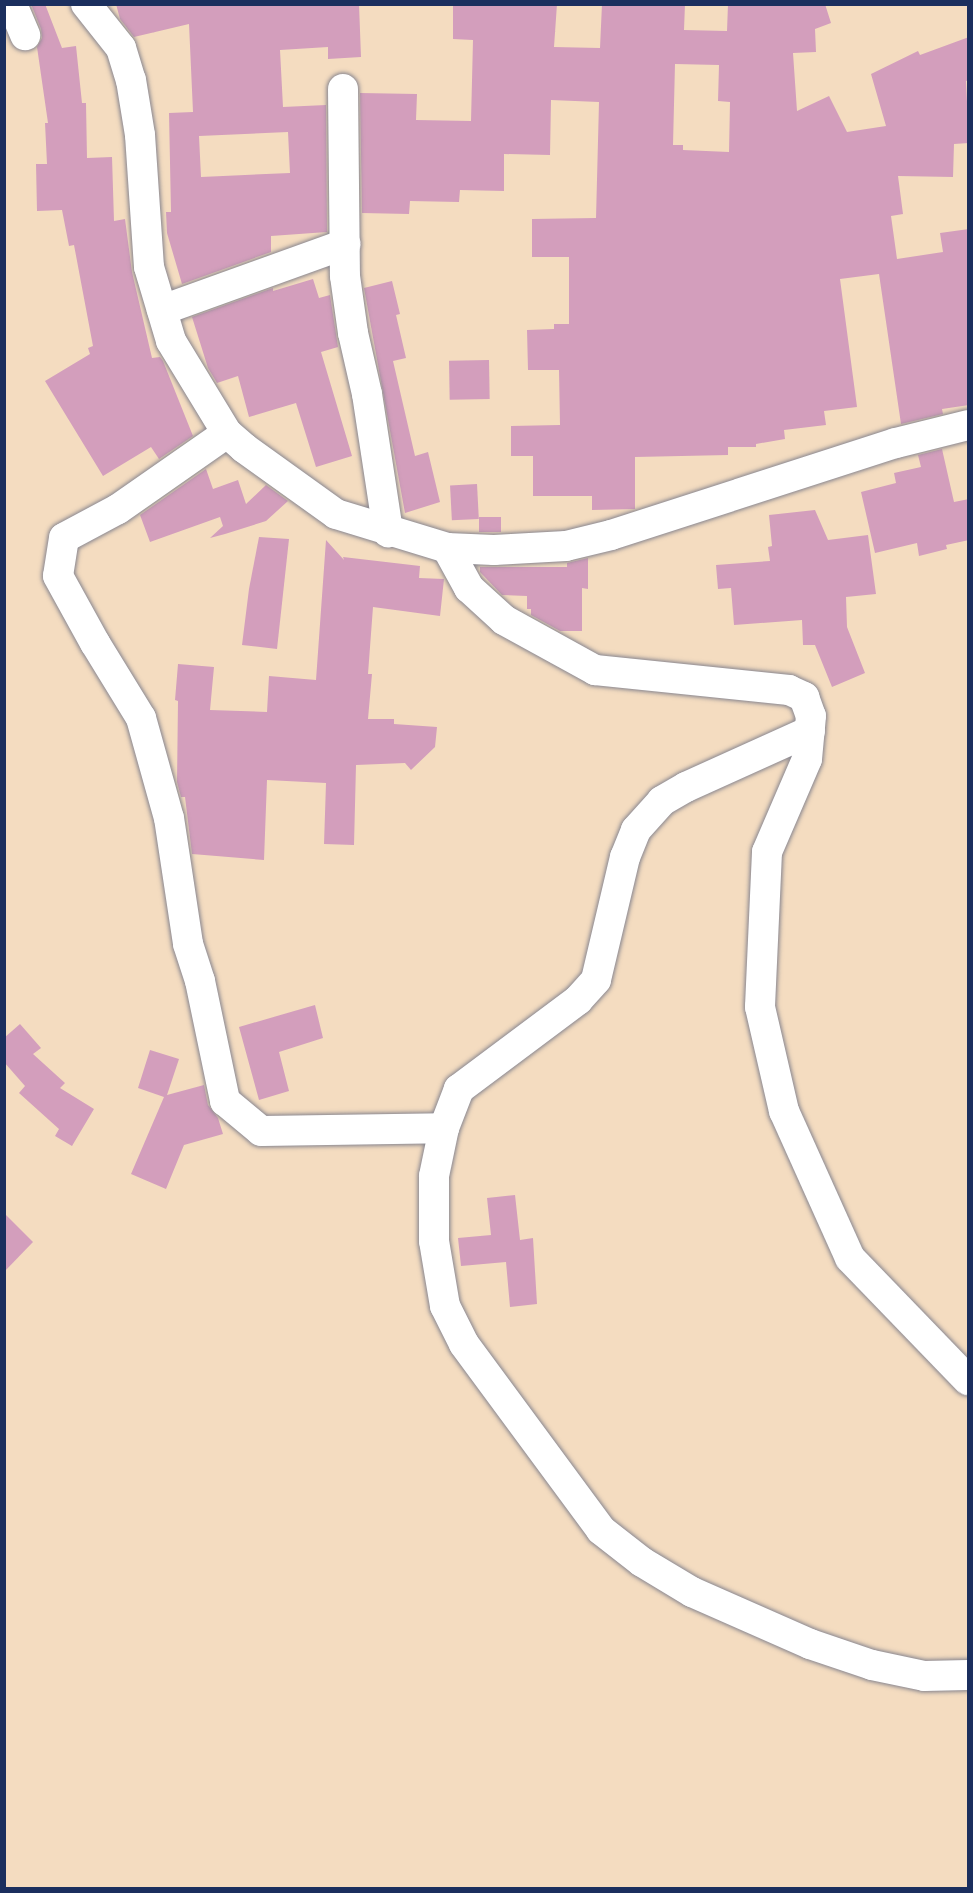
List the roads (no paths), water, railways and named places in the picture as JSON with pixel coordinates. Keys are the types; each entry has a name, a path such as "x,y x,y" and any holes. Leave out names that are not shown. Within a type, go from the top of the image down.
{"street":[{"path":"12,4 25,34"},
{"path":"86,4 121,48 131,80 140,135 148,267 171,341 227,433 244,448 336,514 388,532 447,548 494,550 566,546 611,535 896,443 969,425"},
{"path":"343,89 345,276 353,333 367,394 388,532"},
{"path":"162,310 345,244"},
{"path":"227,433 118,509 64,538 58,576 95,643 141,718 169,818 188,944 200,981 225,1101 261,1131 444,1128"},
{"path":"447,548 469,588 504,620 595,670 789,690 804,697 811,716 807,759 767,852 760,1007 784,1112 850,1258 969,1380"},
{"path":"810,731 686,787 662,801 636,830 625,856 597,980 578,1000 459,1089 444,1128 434,1176 434,1241 446,1306 464,1344 601,1530 642,1562 692,1592 810,1644 872,1665 924,1676 969,1675"}]}
